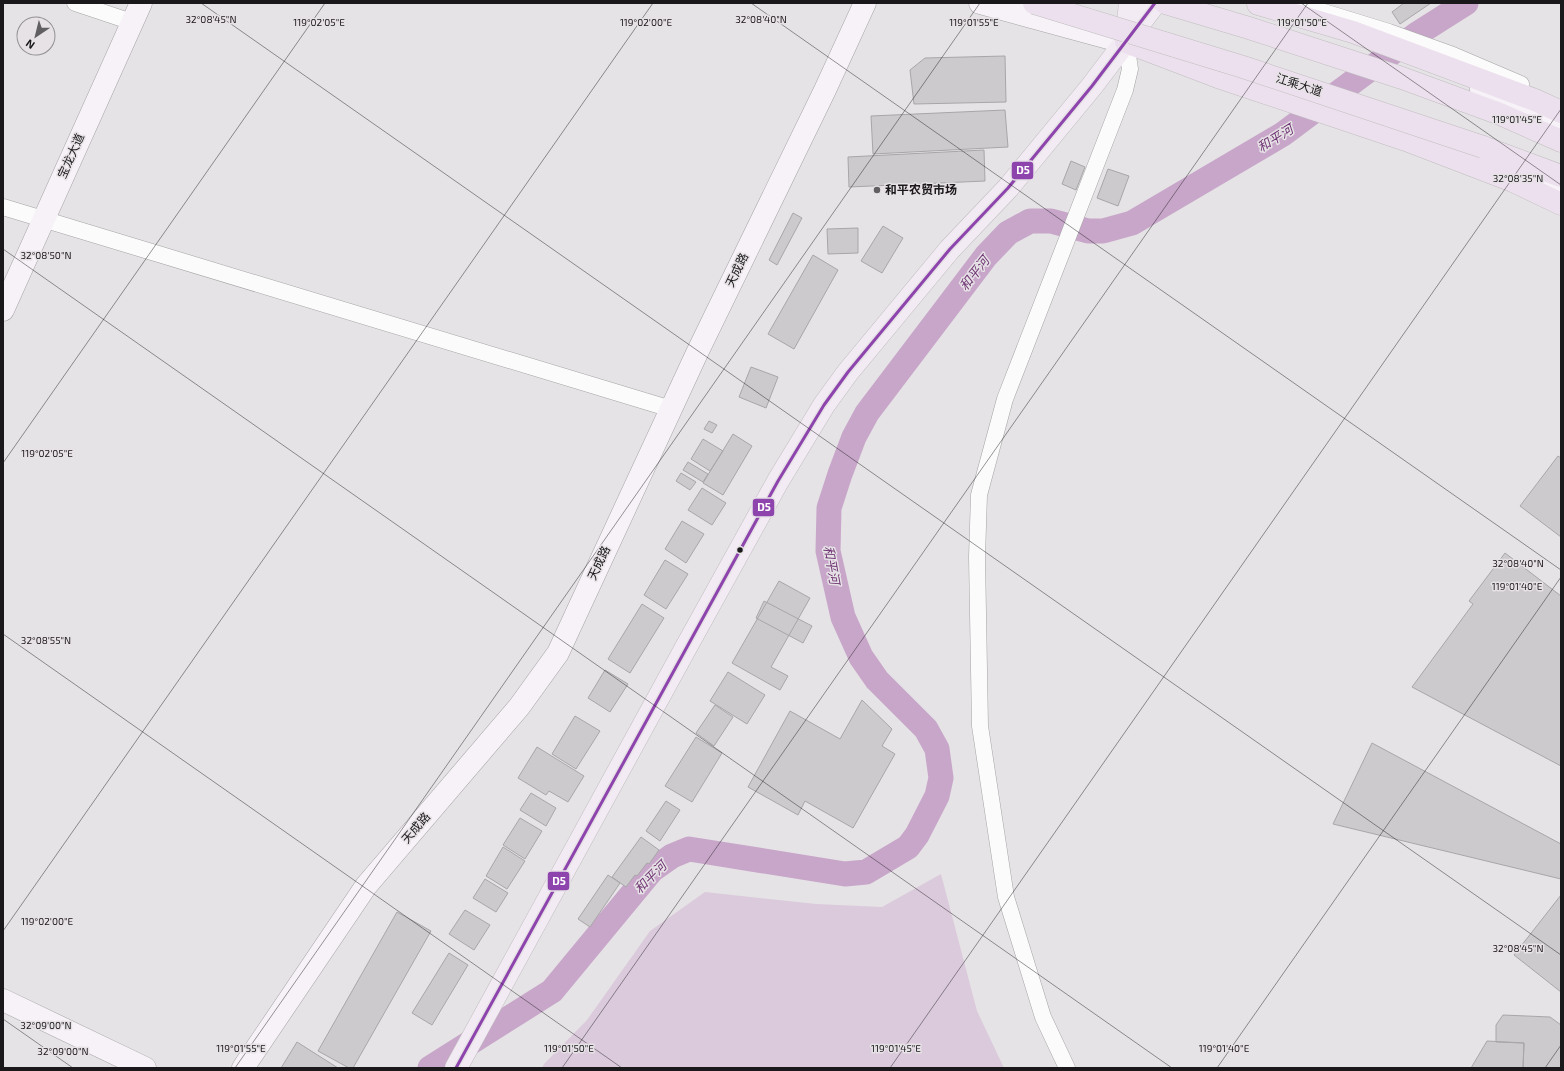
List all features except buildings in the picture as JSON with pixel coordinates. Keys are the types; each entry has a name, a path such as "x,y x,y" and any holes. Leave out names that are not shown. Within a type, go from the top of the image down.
{"highway":[{"name":"江乘大道","path":"1034,3 1374,109 1561,176"},
{"path":"1165,3 1249,28 1402,78 1500,114 1561,141"},
{"path":"1256,3 1353,32 1534,100 1561,112"},
{"path":"1126,42 1218,78 1297,99 1513,181 1561,204"}],"main road":[{"path":"1126,42 1130,3"},
{"path":"456,1068 778,481 824,404 848,372 950,249 1008,188 1092,86 1154,3"}],"street":[{"path":"75,3 136,13"},
{"name":"天成路","path":"243,1068 366,886 520,707 558,653 671,409 821,98 865,3"},
{"path":"980,3 1126,42 1130,68 1125,90 1066,238 1005,399 979,496 977,557 980,726 1006,897 1043,1017 1067,1068"},
{"path":"1256,3 1324,12 1389,32 1453,55 1561,102"},
{"path":"1256,3 1477,87 1561,127"},
{"name":"宝龙大道","path":"3,310 136,13"},
{"path":"1297,99 1374,120 1476,155 1561,190"},
{"path":"3,207 671,409"},
{"path":"3,1000 145,1068"}],"shaded area":[{"path":"941,874 977,1011 1004,1068 542,1068 544,1064 587,1020 650,931 705,892 816,904 882,907"}],"waterway":[{"name":"和平河","path":"430,1068 552,991 652,870 672,856 689,849 845,874 866,872 908,847 917,835 937,796 941,778 937,749 926,729 877,680 861,657 843,617 828,551 829,508 854,437 867,413 986,256 1008,233 1030,221 1051,221 1088,231 1103,231 1132,223 1283,134 1417,34 1466,3"}],"transit line":[{"name":"D5","path":"456,1068 778,481 824,405 848,372 950,249 1008,188 1092,86 1155,3"}],"place":[{"name":"和平农贸市场","path":"877,190"}]}
